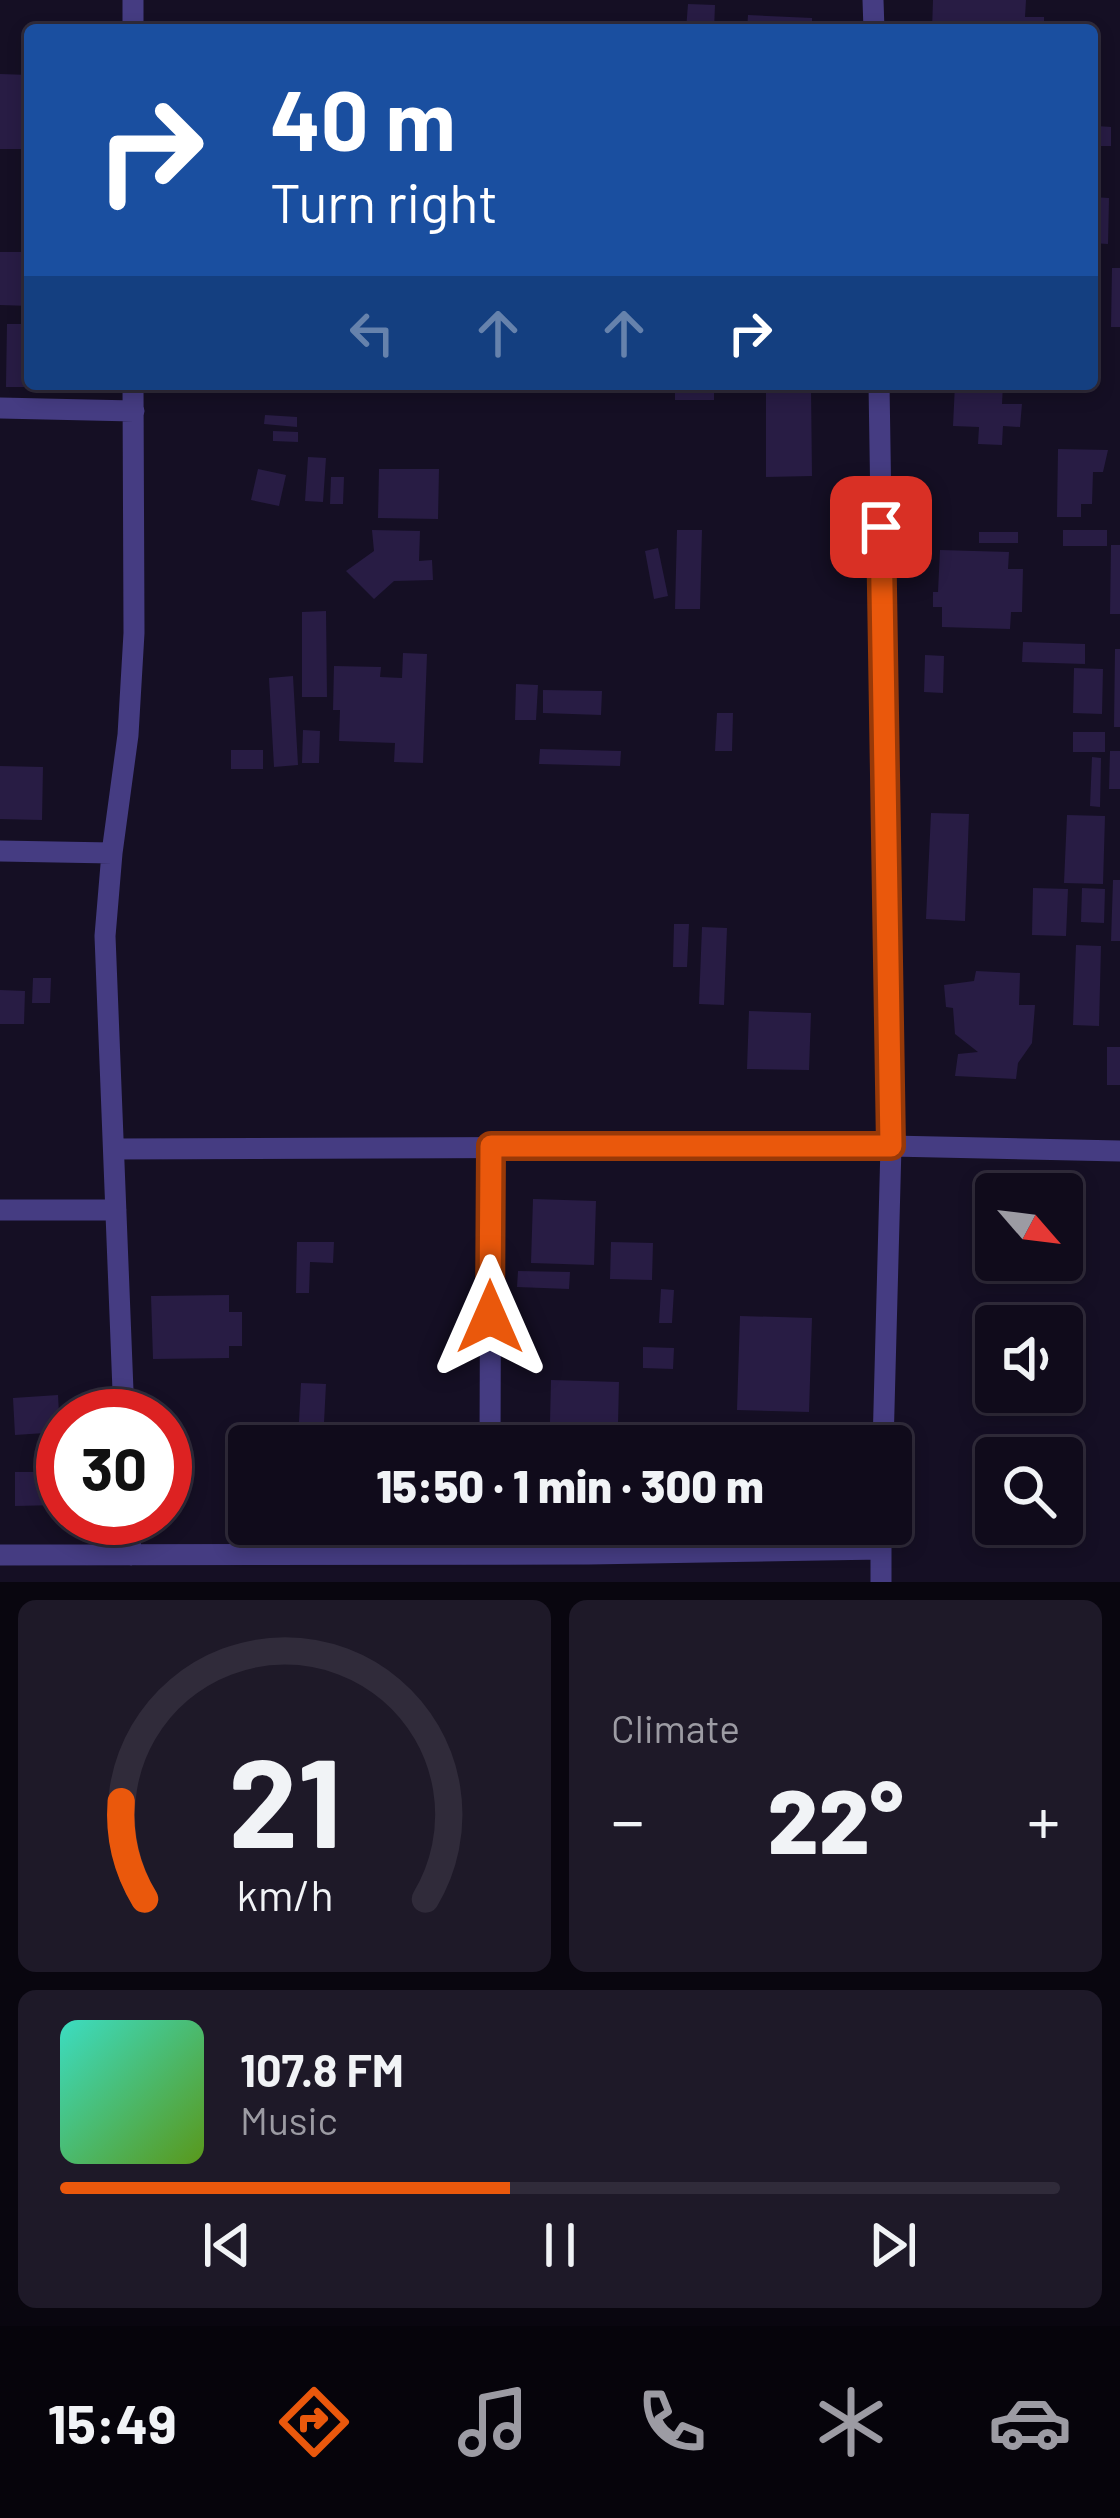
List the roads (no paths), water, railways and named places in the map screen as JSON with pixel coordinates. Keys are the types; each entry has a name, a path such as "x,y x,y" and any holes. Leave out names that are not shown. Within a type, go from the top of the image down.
{"street":[{"path":"123,1389 105,936 133,654 134,390"},
{"path":"879,390 891,1146 884,1425"},
{"path":"0,408 134,411"},
{"path":"0,851 112,853"},
{"path":"490,1425 491,1146"},
{"path":"116,1149 891,1146 1120,1151"},
{"path":"0,1210 116,1210"},
{"path":"130,1545 131,1555"},
{"path":"490,1545 490,1554"},
{"path":"880,1545 881,1582"},
{"path":"0,1556 880,1549"}]}
